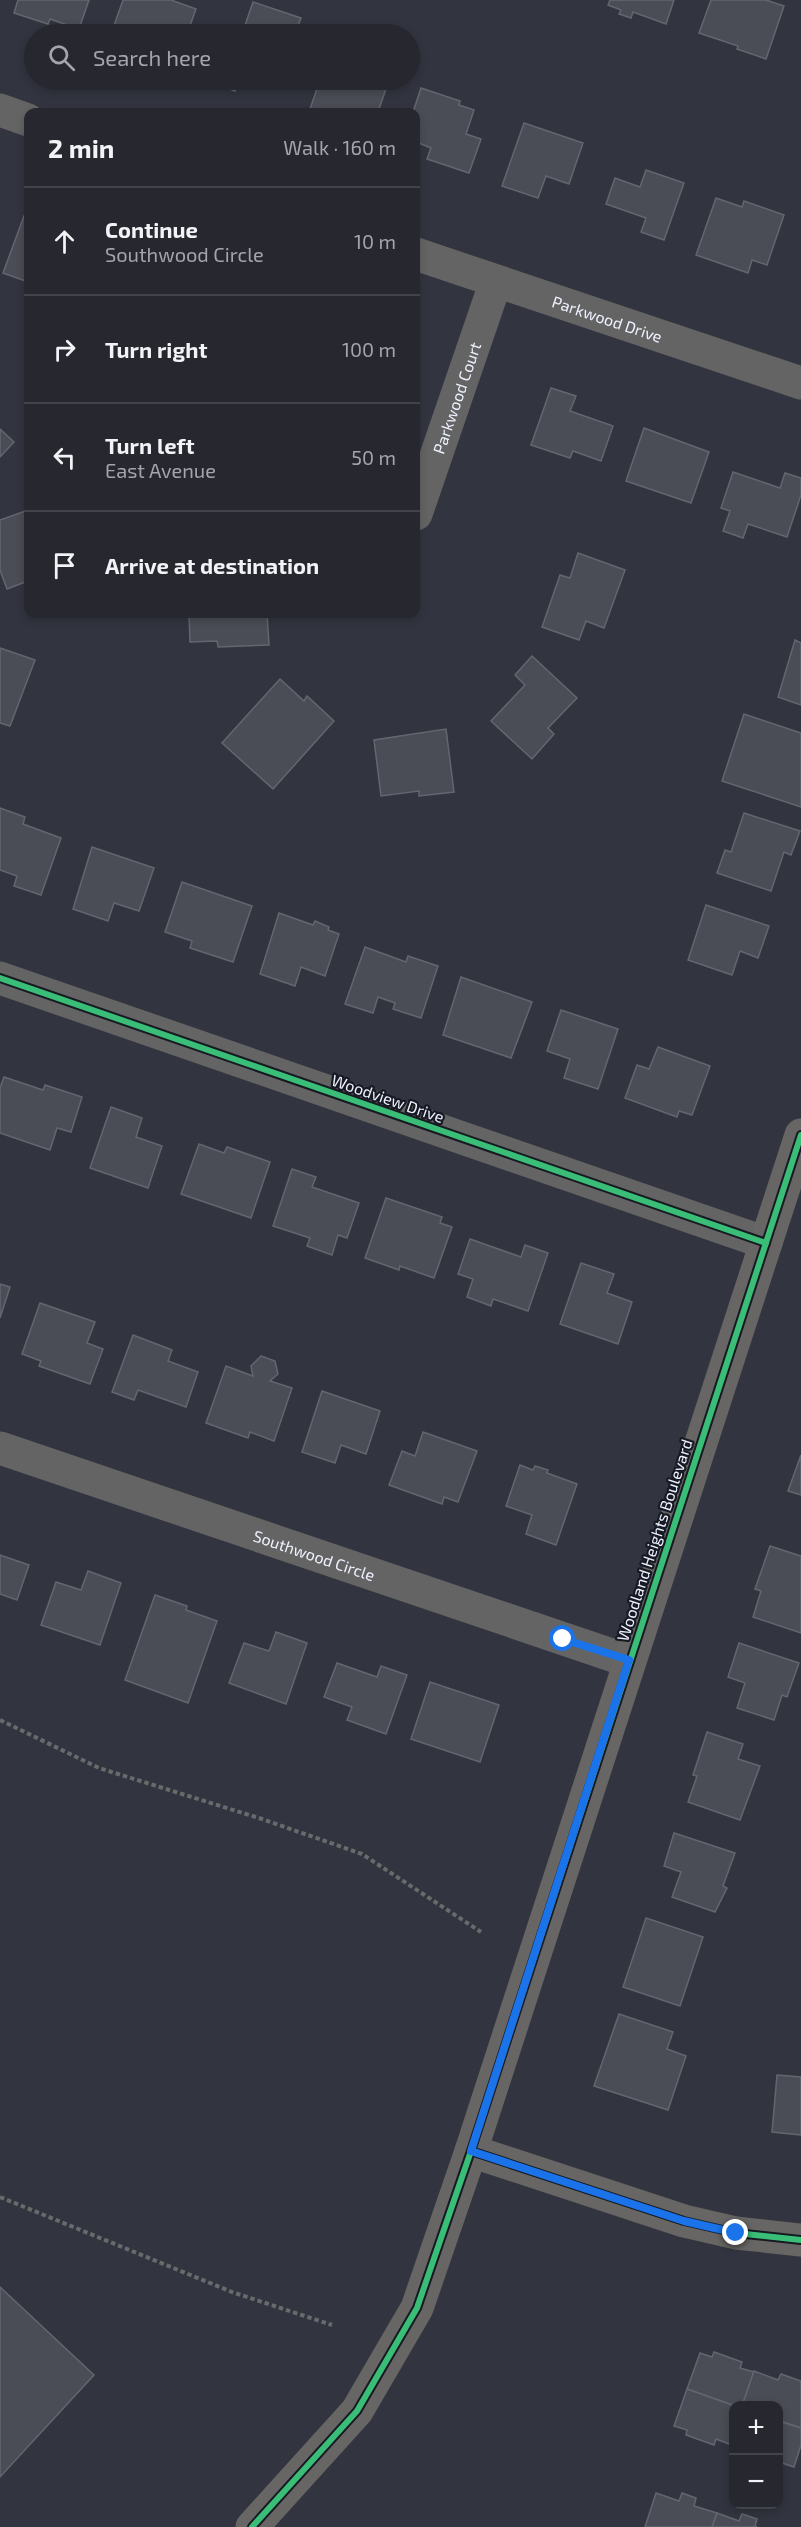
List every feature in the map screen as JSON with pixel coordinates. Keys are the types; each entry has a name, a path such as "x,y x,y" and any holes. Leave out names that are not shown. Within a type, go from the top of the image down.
{"street":[{"path":"0,110 24,119"},
{"name":"Parkwood Drive","path":"420,255 801,383"},
{"name":"Parkwood Court","path":"420,502 496,281"},
{"name":"Woodview Drive","path":"0,978 766,1243"},
{"name":"Woodland Heights Boulevard","path":"252,2527 357,2411 417,2308 471,2151 801,1135"},
{"name":"Southwood Circle","path":"0,1448 629,1660"},
{"path":"471,2151 684,2221 736,2233 801,2240"}],"path":[{"path":"0,1720 99,1768 262,1819 362,1854 481,1932"},
{"path":"0,2197 232,2292 332,2325"}],"building":[{"path":"18,0 89,0 81,24 64,24 50,19 48,24 14,13"},
{"path":"123,0 171,0 196,9 191,24 115,24"},
{"path":"610,0 674,0 666,24 633,12 631,18 619,14 621,10 608,5"},
{"path":"711,0 766,0 784,6 766,59 737,49 738,46 699,33"},
{"path":"253,2 301,18 299,24 245,24"},
{"path":"421,88 460,101 459,105 474,110 466,134 481,139 469,173 427,159 431,148 420,144 420,108 414,108"},
{"path":"317,90 386,90 379,108 310,108"},
{"path":"524,123 583,143 569,184 546,176 538,198 502,186"},
{"path":"646,170 684,183 664,240 641,232 646,218 606,204 615,178 640,187"},
{"path":"716,198 742,207 744,201 784,215 767,265 752,260 748,273 696,255"},
{"path":"24,216 24,281 3,273"},
{"path":"551,388 576,396 570,411 613,426 601,461 573,451 570,458 531,445"},
{"path":"644,428 709,452 691,503 626,481"},
{"path":"0,429 14,442 0,457"},
{"path":"733,472 780,488 785,473 801,478 801,495 787,537 748,524 743,538 723,531 730,511 721,508"},
{"path":"24,511 24,583 7,589 0,570 0,520"},
{"path":"578,553 625,570 604,628 586,621 579,640 542,627 560,575 570,578"},
{"path":"189,618 267,618 269,645 218,647 217,641 190,642"},
{"path":"795,640 801,643 801,705 778,697"},
{"path":"0,648 35,660 10,726 0,723"},
{"path":"532,656 577,698 548,728 554,734 532,759 491,721 525,685 515,675"},
{"path":"280,679 304,701 307,696 334,721 273,789 222,743"},
{"path":"744,714 801,733 801,807 722,781"},
{"path":"446,729 454,792 419,796 419,791 381,796 374,740"},
{"path":"0,808 25,817 23,824 61,838 41,895 14,886 17,876 0,870"},
{"path":"744,813 800,831 791,855 784,852 771,891 717,873 725,850 731,852"},
{"path":"92,847 154,868 139,911 114,903 108,921 73,909"},
{"path":"182,882 252,906 233,962 190,948 192,941 165,932"},
{"path":"706,905 769,926 758,958 740,951 732,975 688,960"},
{"path":"279,913 313,925 315,921 339,934 325,976 301,967 295,986 260,974"},
{"path":"365,947 406,962 408,956 438,966 421,1018 393,1009 395,1003 378,997 373,1013 345,1004"},
{"path":"461,977 532,1002 511,1058 443,1035"},
{"path":"561,1010 618,1029 598,1089 564,1078 570,1059 547,1051"},
{"path":"658,1047 710,1066 692,1115 679,1111 677,1117 625,1098 637,1065 649,1069"},
{"path":"4,1077 43,1090 45,1085 82,1097 71,1132 57,1128 50,1150 0,1133 0,1088"},
{"path":"111,1107 142,1118 136,1137 162,1146 148,1188 90,1168"},
{"path":"199,1144 224,1153 227,1147 270,1162 251,1218 181,1194"},
{"path":"292,1169 316,1177 312,1187 359,1203 347,1238 338,1235 332,1255 307,1246 310,1238 273,1226"},
{"path":"386,1198 442,1217 440,1223 452,1227 434,1278 400,1266 399,1270 365,1258"},
{"path":"470,1239 521,1257 525,1245 548,1253 528,1311 493,1299 491,1306 467,1297 473,1279 458,1274"},
{"path":"581,1263 614,1274 607,1293 632,1302 618,1344 560,1324"},
{"path":"0,1284 10,1287 0,1318"},
{"path":"40,1303 95,1322 87,1343 103,1349 90,1384 39,1366 41,1361 22,1354"},
{"path":"133,1335 172,1350 168,1361 198,1372 186,1407 138,1390 134,1400 112,1392"},
{"path":"261,1356 275,1361 278,1374 270,1381 292,1388 274,1441 250,1432 248,1438 206,1423 226,1366 253,1376 251,1366"},
{"path":"322,1391 380,1411 366,1454 341,1445 335,1463 302,1452"},
{"path":"423,1432 477,1451 458,1502 444,1497 442,1504 389,1485 402,1451 415,1456"},
{"path":"801,1455 801,1495 788,1491"},
{"path":"520,1465 533,1470 535,1466 548,1470 547,1473 577,1484 556,1545 526,1534 532,1515 506,1506"},
{"path":"770,1546 801,1556 801,1633 753,1617 761,1591 755,1589"},
{"path":"0,1555 29,1565 17,1600 0,1594"},
{"path":"88,1571 121,1583 100,1645 41,1625 56,1582 81,1590"},
{"path":"155,1595 187,1606 186,1610 217,1621 188,1703 125,1680"},
{"path":"276,1632 307,1643 286,1704 229,1683 244,1643 269,1651"},
{"path":"739,1643 799,1663 787,1697 782,1695 774,1720 737,1708 745,1683 728,1677"},
{"path":"337,1663 377,1677 381,1666 407,1675 386,1734 347,1720 352,1707 324,1697"},
{"path":"430,1682 499,1705 480,1762 411,1739"},
{"path":"707,1732 743,1744 738,1759 760,1766 740,1820 688,1802 697,1776 693,1775"},
{"path":"674,1833 735,1853 723,1886 727,1888 715,1912 672,1897 681,1872 664,1866"},
{"path":"646,1918 703,1937 680,2006 623,1987"},
{"path":"619,2014 673,2032 667,2049 686,2056 668,2110 594,2086"},
{"path":"777,2075 801,2077 801,2135 772,2132"},
{"path":"0,2287 94,2375 0,2477"},
{"path":"714,2352 742,2362 740,2368 754,2372 744,2401 729,2401 729,2404 687,2389 700,2353 712,2357"},
{"path":"754,2371 778,2380 781,2374 801,2381 801,2428 783,2422 783,2401 744,2401"},
{"path":"687,2389 729,2404 729,2444 716,2439 714,2445 686,2435 687,2430 674,2426"},
{"path":"783,2423 801,2428 801,2445 794,2467 783,2463"},
{"path":"656,2493 679,2501 682,2493 696,2498 694,2506 717,2513 712,2527 645,2527"},
{"path":"717,2513 739,2521 742,2514 757,2519 755,2526 757,2527 712,2527"}],"cycle path":[{"path":"0,978 766,1243"},
{"path":"252,2527 357,2411 417,2308 471,2151 801,1135"},
{"path":"471,2151 684,2221 736,2233 801,2240"}],"route":[{"path":"563,1639 629,1660 471,2151 684,2221 736,2233"}]}
